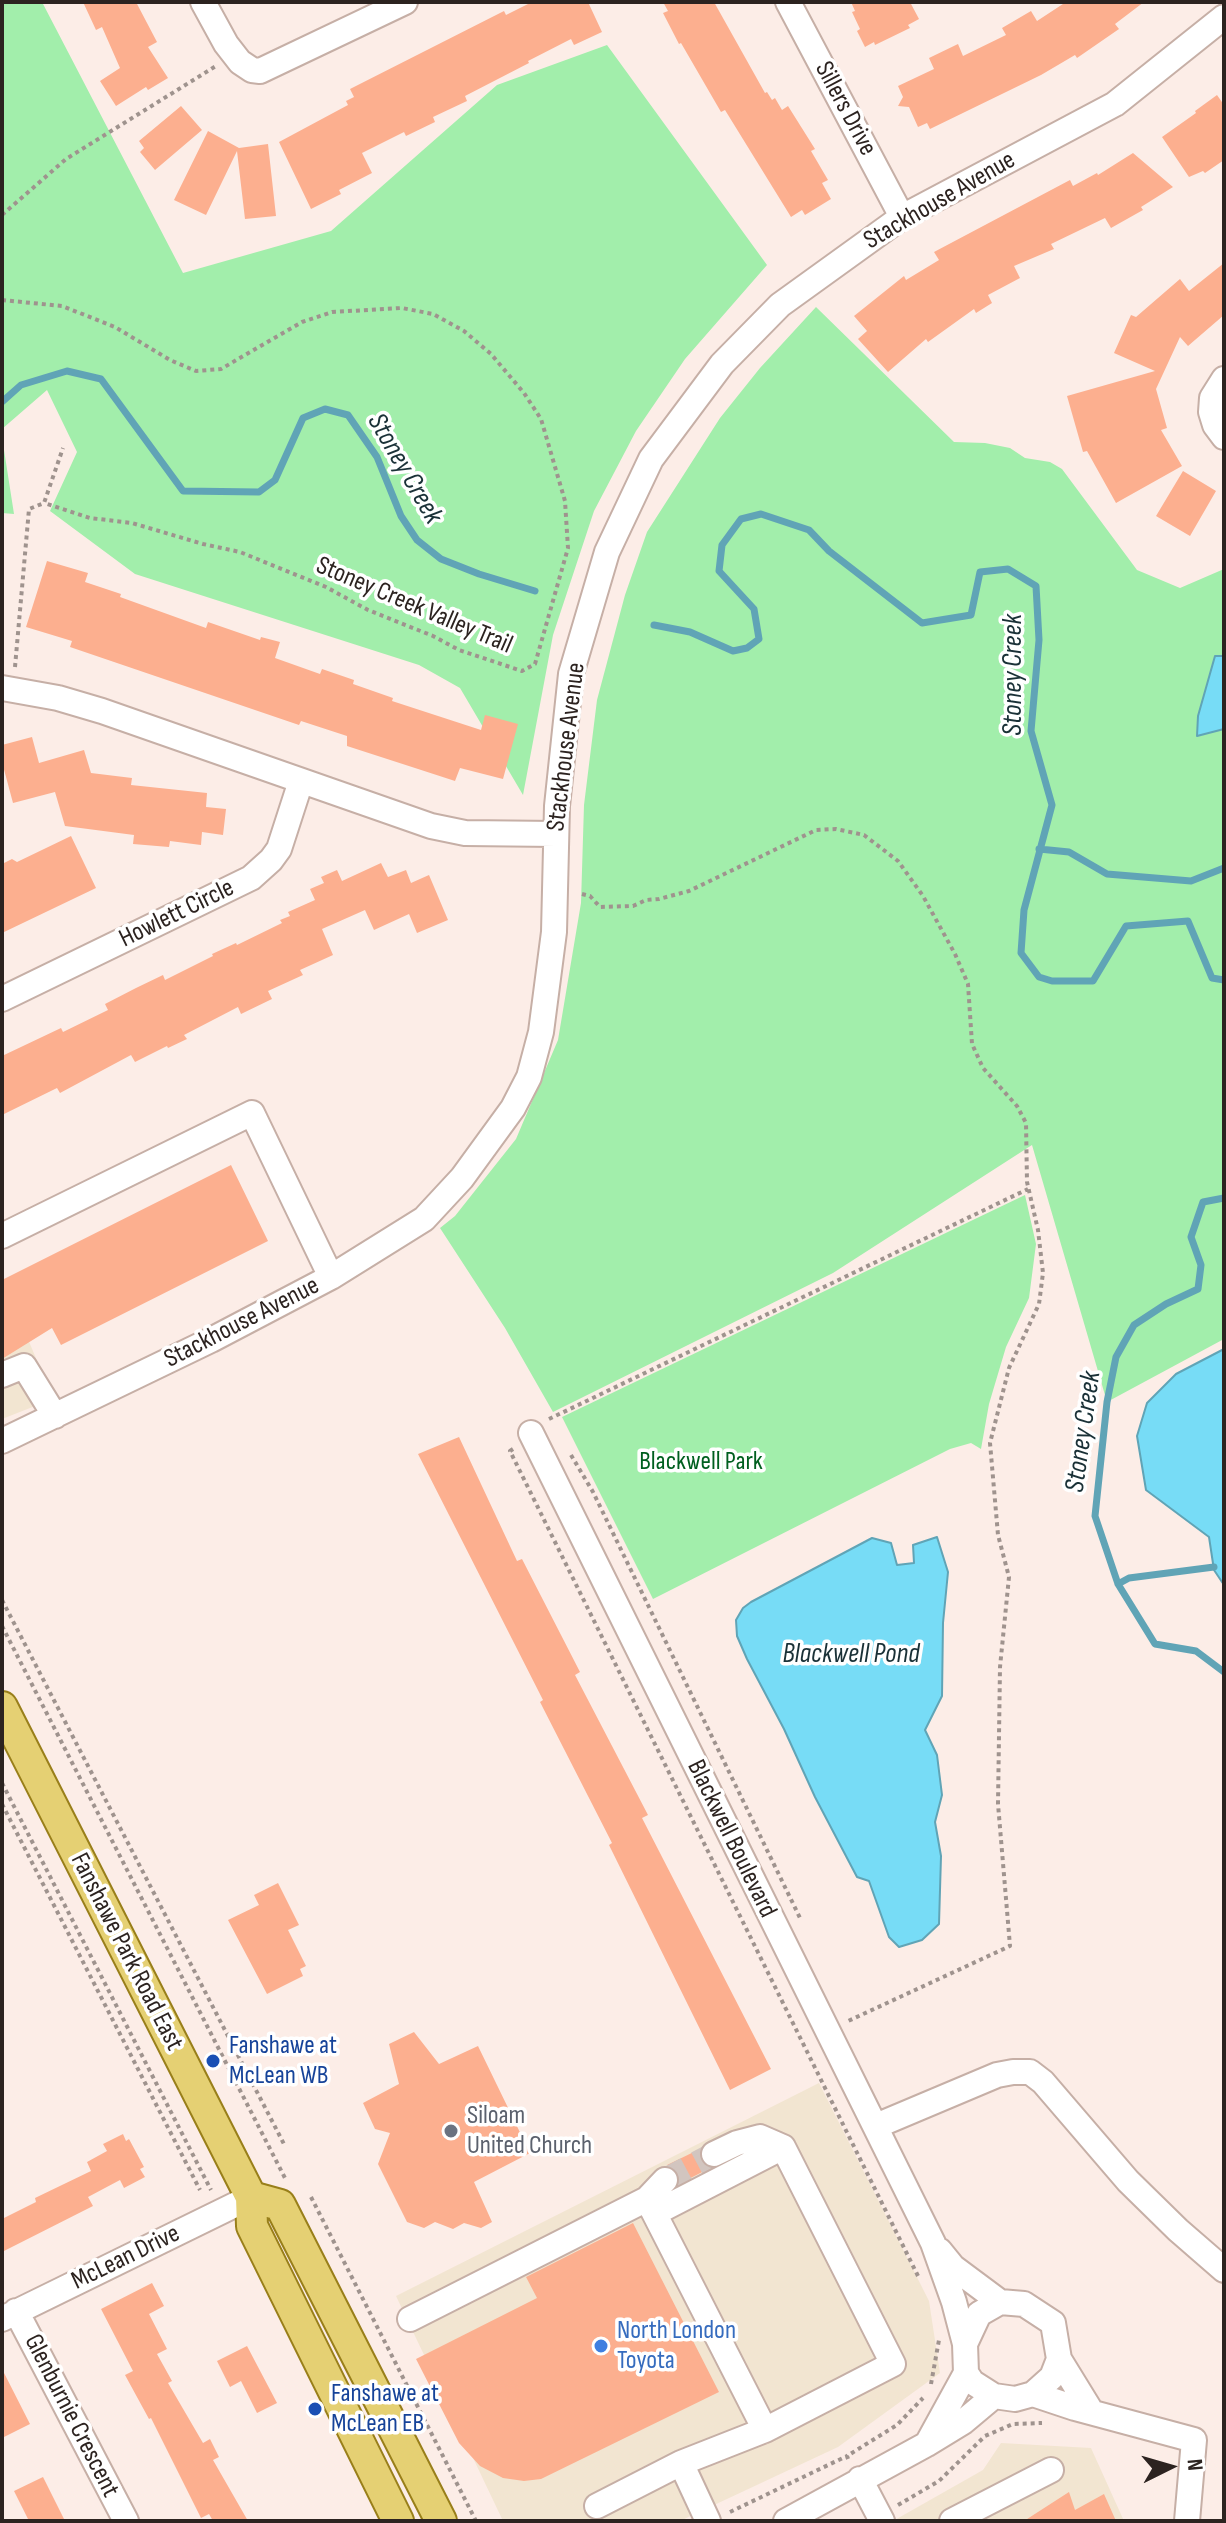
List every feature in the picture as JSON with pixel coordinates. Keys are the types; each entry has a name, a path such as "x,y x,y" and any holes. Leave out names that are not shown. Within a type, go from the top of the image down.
{"main road":[{"name":"Fanshawe Park Road East","path":"2,1707 251,2197 252,2226 398,2521"},
{"path":"251,2197 280,2205 441,2521"}],"street":[{"path":"203,2 235,55 252,70 260,71 405,2"},
{"name":"Sillers Drive","path":"788,2 902,217"},
{"name":"Stackhouse Avenue","path":"2,1441 211,1340 331,1277 424,1219 462,1178 513,1108 529,1077 541,1032 554,932 556,834 571,674 607,552 651,459 722,364 780,305 902,217 1115,104 1224,17"},
{"path":"1224,379 1212,398 1211,412 1215,425 1224,437"},
{"path":"7,688 102,711 431,826 465,833 556,834"},
{"name":"Howlett Circle","path":"2,999 251,878 279,849 301,781"},
{"path":"2,1236 252,1113 331,1277"},
{"path":"2,1375 24,1366 55,1416"},
{"name":"Blackwell Boulevard","path":"531,1433 933,2243 965,2344 961,2381 927,2444"},
{"path":"876,2126 997,2075 1030,2072 1043,2082 1128,2181 1224,2270"},
{"path":"597,2506 681,2463 765,2430 893,2364 783,2147 760,2137 714,2154"},
{"path":"410,2319 783,2147"},
{"path":"651,2206 665,2180"},
{"name":"McLean Drive","path":"9,2315 251,2197"},
{"path":"651,2206 765,2430"},
{"name":"Blackwell Boulevard","path":"933,2243 953,2267 1000,2302 1024,2304 1053,2323 1059,2359 1091,2411"},
{"path":"965,2344 979,2314 1000,2302"},
{"name":"Glenburnie Crescent","path":"9,2315 126,2521"},
{"path":"961,2381 972,2382 994,2396 1015,2399 1033,2394 1052,2377 1059,2359"},
{"path":"1033,2394 1194,2440 1187,2521"},
{"path":"786,2521 927,2444 963,2422 994,2396"},
{"path":"681,2463 708,2521"},
{"path":"952,2521 1051,2470"},
{"path":"860,2479 881,2518"}],"path":[{"path":"2,215 66,159 235,55"},
{"name":"Stoney Creek Valley Trail","path":"2,300 62,306 115,327 170,360 196,371 221,369 302,322 332,312 402,308 433,314 464,331 491,354 541,419 565,501 568,548 535,664 522,671 459,650 368,610 326,587 240,552 132,523 90,518 44,503"},
{"path":"7,688 29,509 44,503 63,448"},
{"path":"582,894 590,896 600,907 633,906 646,900 689,891 816,830 836,829 864,835 898,861 923,896 968,984 972,1044 983,1068 1017,1106 1026,1123 1028,1189 1038,1230 1043,1273 1039,1304 1009,1368 990,1443 998,1535 1009,1577 1000,1667 998,1804 1010,1946 850,2019 827,2034"},
{"path":"923,2287 510,1451 549,1419 1028,1189"},
{"path":"564,1443 593,1492 801,1920"},
{"path":"2,1600 285,2146"},
{"path":"2,1626 292,2191"},
{"path":"2,1783 221,2211"},
{"path":"2,1804 200,2190"},
{"path":"850,2019 857,2033"},
{"path":"311,2197 476,2521"},
{"path":"708,2521 847,2456 897,2425 921,2401 931,2384 940,2339 938,2327"},
{"path":"931,2384 961,2381"},
{"path":"881,2518 939,2481 985,2436 1013,2424 1054,2426"},
{"path":"847,2456 860,2479"}],"shaded area":[{"path":"7,1289 53,1399 2,1419 2,1292"},
{"path":"819,2083 929,2301 940,2373 838,2447 680,2521 503,2521 396,2296"},
{"path":"1001,2443 1091,2448 1124,2521 893,2521 983,2470"}],"green space":[{"path":"2,2 42,2 183,273 331,231 497,85 607,45 767,265 685,359 636,431 594,511 553,635 523,795 460,688 419,665 135,574 50,511 77,452 47,390 2,429"},
{"path":"816,307 954,442 1010,448 1025,458 1050,462 1062,469 1137,570 1180,588 1224,569 1224,1339 1107,1402 1032,1145 833,1273 553,1412 505,1328 440,1228 455,1216 516,1139 558,1040 581,903 584,805 597,700 625,595 647,532 720,418 760,368"},
{"path":"2,437 14,514 2,513"},
{"name":"Blackwell Park","path":"1025,1195 1036,1244 1029,1298 1006,1347 989,1404 981,1449 971,1443 950,1449 653,1599 562,1417"}],"water":[{"path":"1215,656 1224,656 1224,729 1197,736 1198,716"},
{"path":"1224,1349 1224,1585 1214,1570 1209,1537 1146,1490 1137,1436 1147,1403 1176,1374"},
{"name":"Blackwell Pond","path":"937,1537 948,1572 943,1623 942,1696 925,1730 937,1755 942,1795 935,1822 941,1856 939,1924 922,1940 899,1947 889,1937 869,1881 857,1877 815,1797 747,1659 737,1636 736,1620 751,1602 872,1538 891,1543 897,1565 914,1563 913,1545"}],"building":[{"path":"83,2 136,2 157,42 148,47 168,78 148,90 146,87 116,106 100,81 120,68 102,27 96,30"},
{"path":"532,2 588,2 602,32 574,45 571,39 465,96 467,101 433,117 435,122 406,136 404,132 362,153 372,173 311,209 279,142 348,105 346,101 354,97 350,89 504,11 506,15"},
{"path":"663,2 714,2 765,93 772,100 775,98 782,110 788,106 815,149 811,151 828,180 822,183 831,199 805,215 802,210 791,217 725,110 721,112 679,44 663,13 668,11"},
{"path":"851,2 910,2 919,19 908,25 910,28 865,47 857,31 860,29"},
{"path":"1066,2 1144,2 1115,24 1119,29 1077,58 1075,55 930,129 927,123 918,127 909,107 898,106 903,97 898,86 934,69 929,58 958,44 963,56 1006,35 1002,28 1031,11 1037,21"},
{"path":"1217,95 1224,105 1224,160 1205,173 1203,171 1189,177 1162,137"},
{"path":"181,106 202,130 155,170 140,152 144,148 139,141"},
{"path":"208,131 239,148 268,144 276,216 245,219 237,151 206,215 174,200"},
{"path":"1133,153 1173,187 1141,207 1143,210 1111,228 1105,218 1051,244 1054,249 1014,266 1020,278 988,295 992,303 976,313 974,309 928,342 926,339 888,372 858,339 867,331 854,316 904,276 906,280 939,260 934,252 1070,180 1073,186 1098,175"},
{"path":"1224,263 1224,315 1188,346 1180,337 1156,389 1167,428 1161,430 1182,466 1116,503 1087,451 1083,452 1067,396 1155,371 1114,353 1131,315 1136,317 1180,279 1189,291"},
{"path":"1183,471 1216,491 1190,536 1156,516"},
{"path":"47,561 88,573 85,582 206,628 208,622 260,640 261,637 280,642 275,658 320,674 322,669 354,680 353,684 393,698 392,701 481,730 485,715 518,724 503,779 460,768 455,781 347,746 347,736 301,721 299,725 70,647 72,641 26,627"},
{"path":"32,737 39,763 84,750 91,773 132,778 131,785 207,793 206,807 226,809 223,835 202,832 201,845 170,841 169,847 133,844 134,835 65,826 55,792 13,803 2,762 2,745"},
{"path":"71,836 96,888 2,933 2,864 12,859 17,862"},
{"path":"381,863 388,877 406,870 411,883 429,875 448,920 417,933 409,914 374,930 365,910 322,929 333,955 300,970 303,975 268,991 272,999 241,1014 238,1007 184,1035 187,1039 168,1048 135,1062 131,1055 60,1093 57,1088 2,1115 2,1056 61,1028 63,1032 108,1010 105,1004 136,988 163,975 165,980 212,954 282,923 280,920 290,916 288,912 315,900 310,889 324,883 321,877 337,870 342,881"},
{"path":"231,1165 268,1241 61,1345 52,1328 2,1359 2,1280"},
{"path":"459,1437 517,1561 522,1559 580,1672 575,1675 648,1815 642,1818 771,2069 730,2090 609,1845 612,1843 540,1702 543,1700 418,1454"},
{"path":"278,1883 299,1925 288,1930 306,1966 300,1969 303,1976 267,1994 228,1920 259,1905 254,1895"},
{"name":"Siloam United Church","path":"414,2032 439,2064 478,2046 530,2153 474,2182 492,2222 481,2228 464,2223 453,2229 435,2222 424,2228 407,2222 378,2164 390,2133 375,2129 363,2103 399,2084 389,2044"},
{"path":"123,2134 144,2167 140,2169 145,2177 124,2188 120,2180 88,2197 93,2206 2,2252 2,2219 36,2202 35,2198 91,2171 87,2162 107,2151 103,2144"},
{"path":"700,2149 701,2161 710,2168 679,2184 676,2170 667,2165"},
{"path":"633,2223 719,2392 541,2479 524,2481 503,2478 480,2466 459,2443 416,2359 537,2298 526,2277"},
{"path":"152,2283 164,2306 149,2314 167,2349 157,2354 172,2381 168,2383 203,2443 210,2439 219,2457 213,2460 248,2521 213,2521 209,2514 201,2518 151,2418 125,2375 133,2371 101,2309"},
{"path":"247,2346 277,2403 257,2413 241,2381 230,2387 217,2361"},
{"path":"2,2369 30,2424 2,2438"},
{"path":"43,2477 65,2521 29,2521 14,2491"},
{"path":"1069,2492 1075,2510 1104,2494 1116,2521 1024,2521"}],"waterway":[{"name":"Stoney Creek","path":"2,402 21,385 67,371 101,379 183,491 259,492 275,480 303,418 325,409 348,415 377,457 401,516 417,540 441,559 535,591"},
{"name":"Stoney Creek","path":"654,625 690,632 733,651 747,648 759,639 754,609 719,571 722,545 741,519 761,514 809,530 829,551 922,623 971,615 980,572 1008,569 1036,586 1039,640 1031,731 1052,805 1024,910 1021,953 1039,977 1052,981 1093,981 1126,926 1188,921 1212,978 1224,980"},
{"path":"1039,849 1069,852 1107,874 1191,881 1224,868"},
{"name":"Stoney Creek","path":"1224,1198 1203,1202 1191,1237 1201,1265 1198,1289 1166,1304 1134,1325 1116,1357 1107,1402 1095,1516 1118,1584 1155,1644 1196,1651 1224,1672"},
{"path":"1118,1584 1129,1578 1214,1567"}],"tunnel":[{"path":"665,2180 714,2154"}],"place":[{"name":"Fanshawe at McLean WB","path":"213,2061"},
{"name":"Siloam United Church","path":"451,2131"},
{"name":"North London Toyota","path":"601,2346"},
{"name":"Fanshawe at McLean EB","path":"315,2409"}]}
